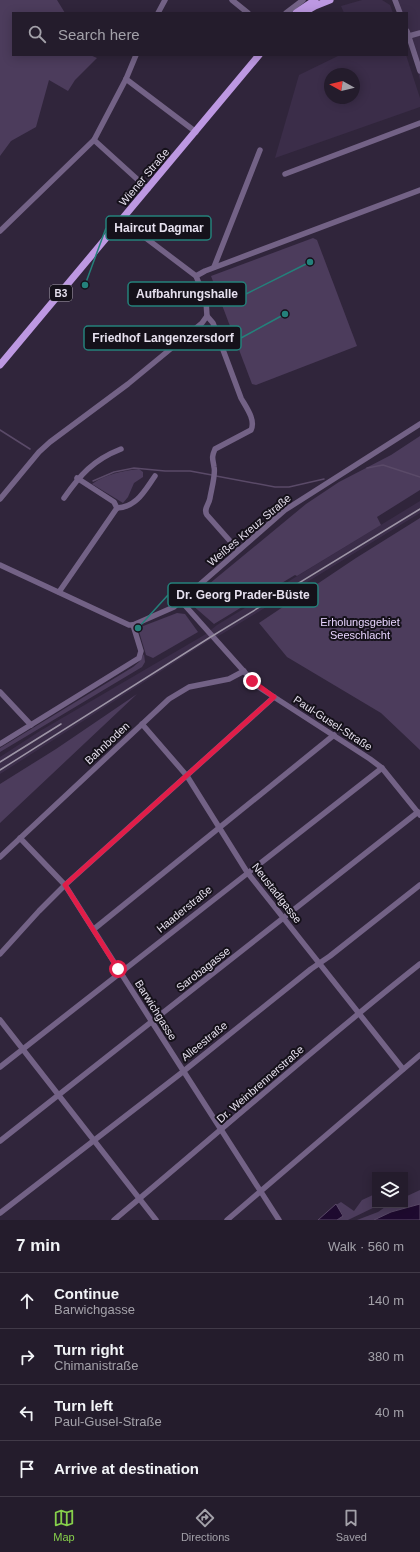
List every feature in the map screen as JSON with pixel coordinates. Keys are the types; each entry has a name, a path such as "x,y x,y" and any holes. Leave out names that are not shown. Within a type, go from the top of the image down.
{"main road":[{"path":"297,12 315,0"},
{"path":"305,12 314,6 330,0"},
{"name":"Wiener Straße","path":"0,365 258,56"}],"street":[{"path":"159,12 165,0"},
{"path":"232,0 247,12"},
{"path":"287,12 303,0"},
{"path":"396,0 400,12"},
{"path":"420,33 408,33 420,71"},
{"path":"0,231 94,140 126,79 136,56"},
{"path":"126,79 196,132"},
{"path":"285,174 420,123"},
{"path":"94,140 148,189"},
{"path":"214,267 260,150"},
{"path":"196,276 214,267 420,190"},
{"path":"0,499 43,448 145,370 202,323 207,316 208,309 206,301 196,276 122,220"},
{"path":"207,316 213,323 241,398 253,424 250,430 215,449 212,459 212,464 214,467 213,476 209,501 205,512 238,550"},
{"name":"Weißes Kreuz Straße","path":"133,625 174,607 285,510 420,424"},
{"path":"209,447 215,449"},
{"path":"64,498 77,478 84,471 110,454 121,449"},
{"path":"59,592 117,508 127,507 134,503 155,476"},
{"path":"77,478 114,502 117,508"},
{"path":"0,565 128,625 133,625 141,650 139,658 0,744"},
{"name":"Paul-Gusel-Straße","path":"182,601 257,686 370,758 382,768 419,814"},
{"name":"Bahnboden","path":"0,857 169,699 182,690 198,684 229,679 244,671"},
{"path":"0,692 30,725"},
{"path":"0,954 38,911 65,885 274,697"},
{"name":"Neustadlgasse","path":"142,724 187,776 247,872 403,1069"},
{"path":"94,929 219,829 334,734"},
{"name":"Haaderstraße","path":"0,1067 247,872 382,768"},
{"name":"Sarobagasse","path":"0,1141 419,814"},
{"name":"Barwichgasse","path":"20,838 65,885 279,1220"},
{"name":"Alleestraße","path":"0,1213 420,885"},
{"name":"Dr. Weinbrennerstraße","path":"114,1220 222,1130 358,1013 420,964"},
{"path":"0,1020 156,1220"},
{"path":"227,1220 420,1055"}],"shaded area":[{"path":"362,0 382,0 390,5 393,12 344,12 341,6"},
{"path":"396,0 420,0 420,80 411,44 408,40 408,12 397,12 395,8"},
{"path":"338,56 406,56 420,98 420,107 275,158 299,75"},
{"path":"420,501 420,513 210,640 0,774 0,757 40,731 206,634 217,625"},
{"path":"336,1204 343,1216 337,1220 318,1220"},
{"path":"420,1204 420,1220 374,1220 391,1212"}],"green space":[{"path":"0,0 57,0 64,12 12,12 12,56 92,56 97,58 75,80 68,91 49,80 36,127 11,141 0,156"},
{"path":"313,238 317,240 357,346 256,385 252,384 211,276"},
{"path":"420,436 420,490 377,517 381,525 214,624 191,604 192,598 306,504 339,482 391,455"},
{"path":"139,469 143,472 143,477 134,483 128,497 123,503 92,484 114,474"},
{"name":"Erholungsgebiet Seeschlacht","path":"420,518 420,750 381,713 287,657 259,623 356,558"},
{"path":"177,613 185,614 198,632 153,658 146,655 138,628"},
{"path":"144,654 145,662 142,667 0,752 0,748 133,667 139,662"},
{"path":"137,694 0,823 0,784 56,749"},
{"path":"420,1190 420,1204 408,1207 408,1196"},
{"path":"372,1195 373,1208 348,1220 337,1220 343,1215 336,1205 341,1202 354,1211 362,1200"},
{"path":"384,1208 406,1208 391,1212 376,1220 357,1220 378,1212"}],"waterway":[{"path":"0,430 30,449"},
{"path":"367,468 383,465 420,477"},
{"path":"93,481 114,472 134,468 165,471 190,471 212,475"},
{"path":"216,476 275,487 289,487 324,479"}],"railway":[{"path":"0,770 209,638 420,509"},
{"path":"0,762 61,724"}],"place":[{"name":"Aufbahrungshalle","path":"310,262"},
{"name":"Haircut Dagmar","path":"85,285"},
{"name":"Friedhof Langenzersdorf","path":"285,314"},
{"name":"Dr. Georg Prader-Büste","path":"138,628"}],"route":[{"path":"118,969 65,885 274,697 252,681"}]}
